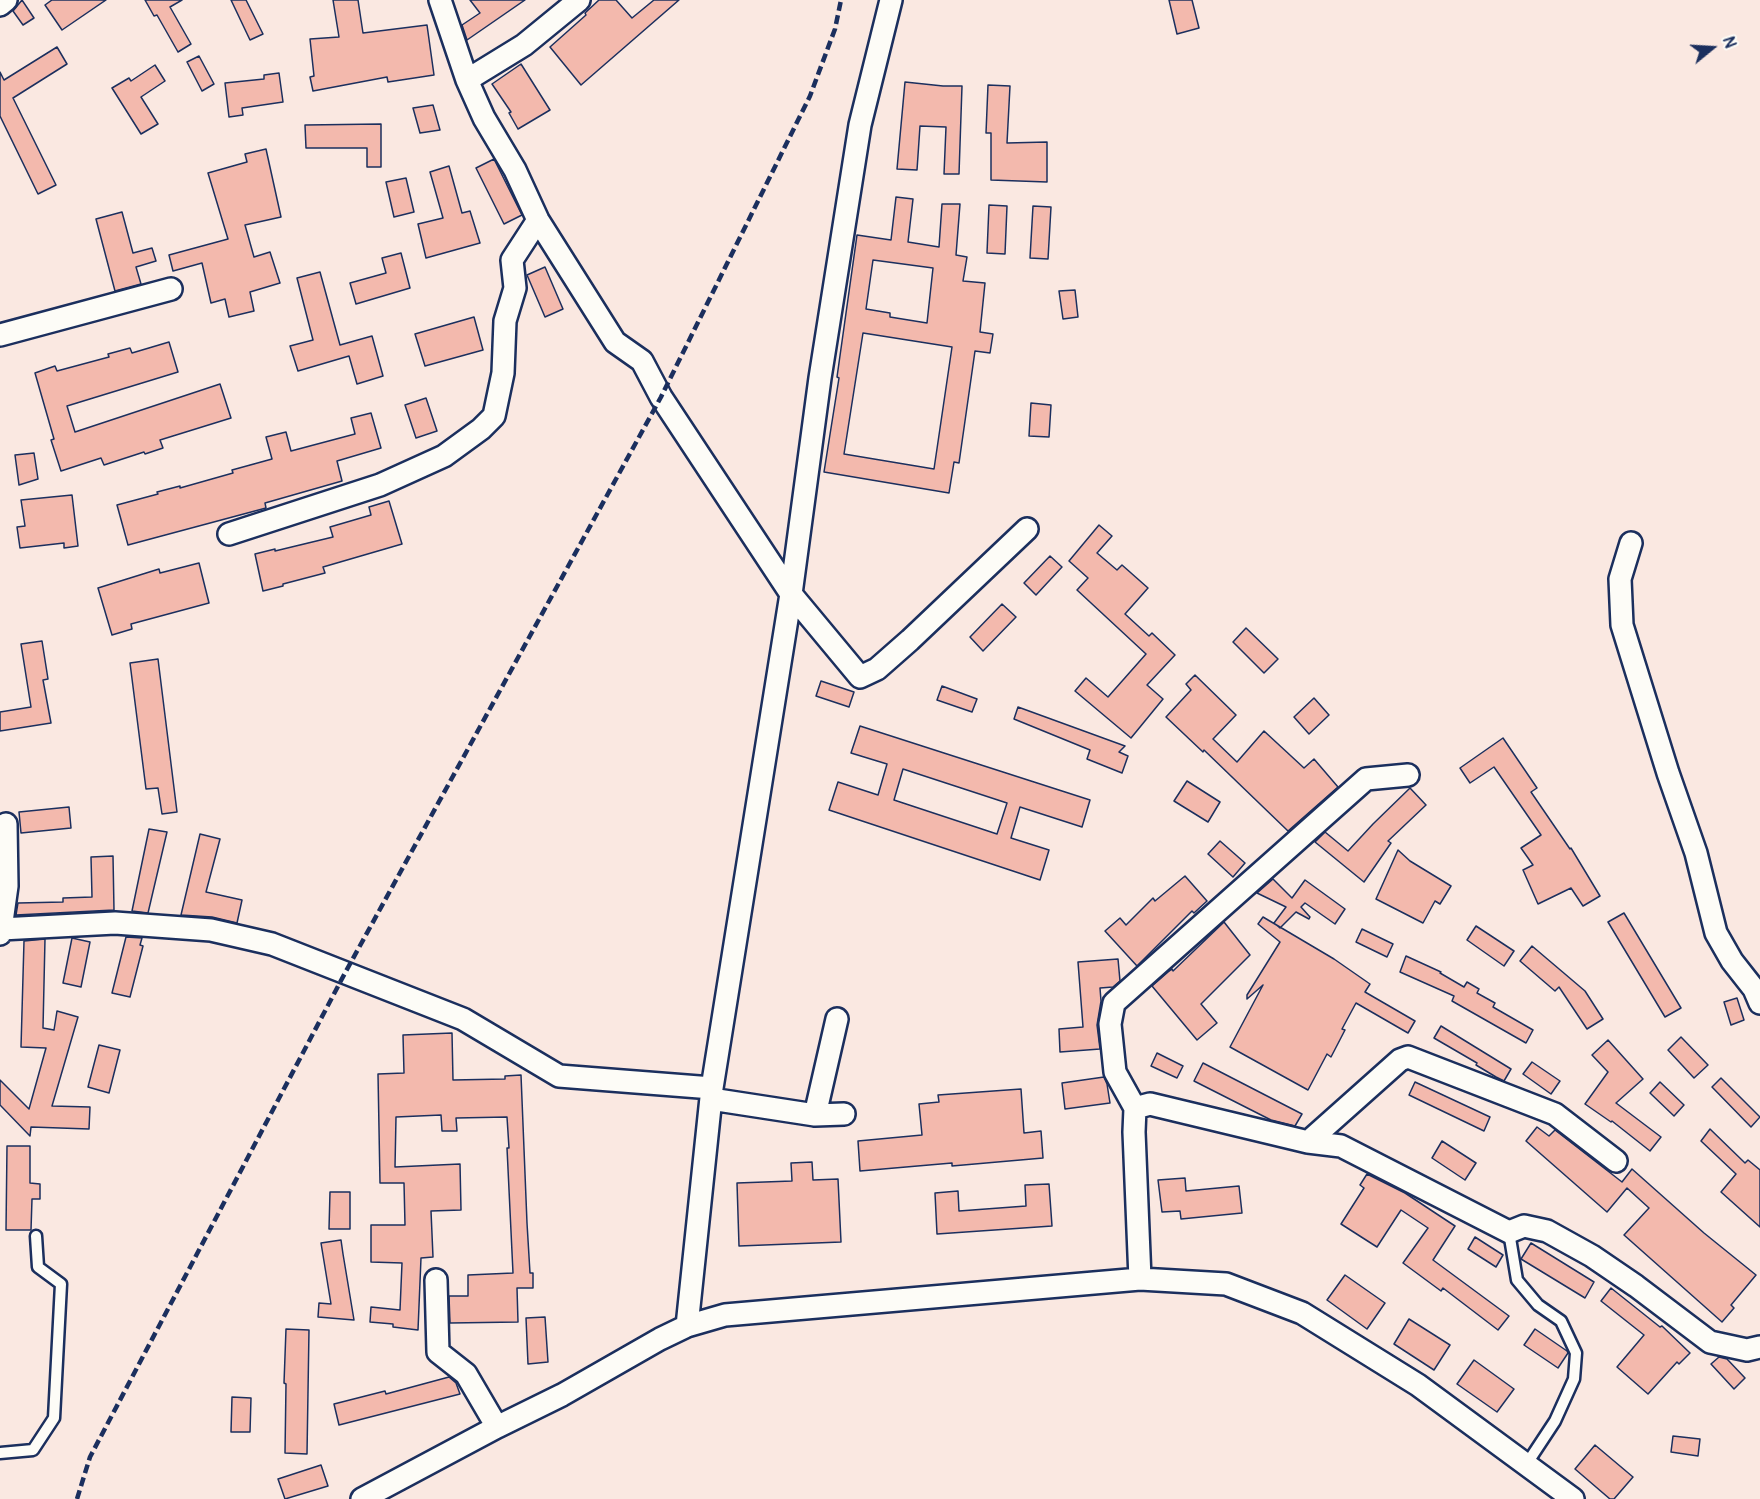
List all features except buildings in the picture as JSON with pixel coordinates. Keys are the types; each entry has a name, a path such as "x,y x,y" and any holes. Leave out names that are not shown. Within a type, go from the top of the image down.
{"street":[{"path":"440,0 467,80 484,118 515,170 538,220 615,342 642,361 660,398 791,594 860,677 877,669 910,640 1026,529"},
{"path":"467,80 524,45 579,0"},
{"path":"687,1326 712,1093 791,594 820,378 860,125 891,0"},
{"path":"230,534 380,485 444,456 482,429 494,416 503,373 506,321 515,288 512,260 538,220"},
{"path":"0,335 171,289"},
{"path":"1631,543 1620,579 1622,625 1668,773 1696,853 1716,933 1732,961 1754,989 1760,1003"},
{"path":"1140,1279 1135,1108 1115,1072 1110,1024 1114,1003 1366,779 1408,775"},
{"path":"0,934 7,886 6,824"},
{"path":"1,929 115,924 211,930 272,944 463,1019 559,1076 712,1093 814,1115 844,1114"},
{"path":"814,1115 837,1019"},
{"path":"1308,1142 1400,1060 1408,1057 1555,1114 1616,1161"},
{"path":"1135,1108 1150,1104 1308,1142 1341,1146 1509,1232 1524,1226 1547,1231 1601,1262 1710,1342 1747,1350 1760,1347"},
{"path":"362,1499 562,1395 660,1339 687,1326 724,1315 1140,1279 1226,1284 1302,1313 1418,1385 1574,1499"},
{"path":"436,1280 438,1352 466,1374 497,1427"}],"lane":[{"path":"1509,1232 1517,1280 1538,1305 1561,1321 1576,1353 1574,1379 1556,1422 1526,1465"},
{"path":"0,1453 33,1450 54,1418 61,1284 38,1267 36,1236"}],"railway":[{"path":"77,1499 90,1457 345,973 661,397 810,96 835,29 841,0"}]}
